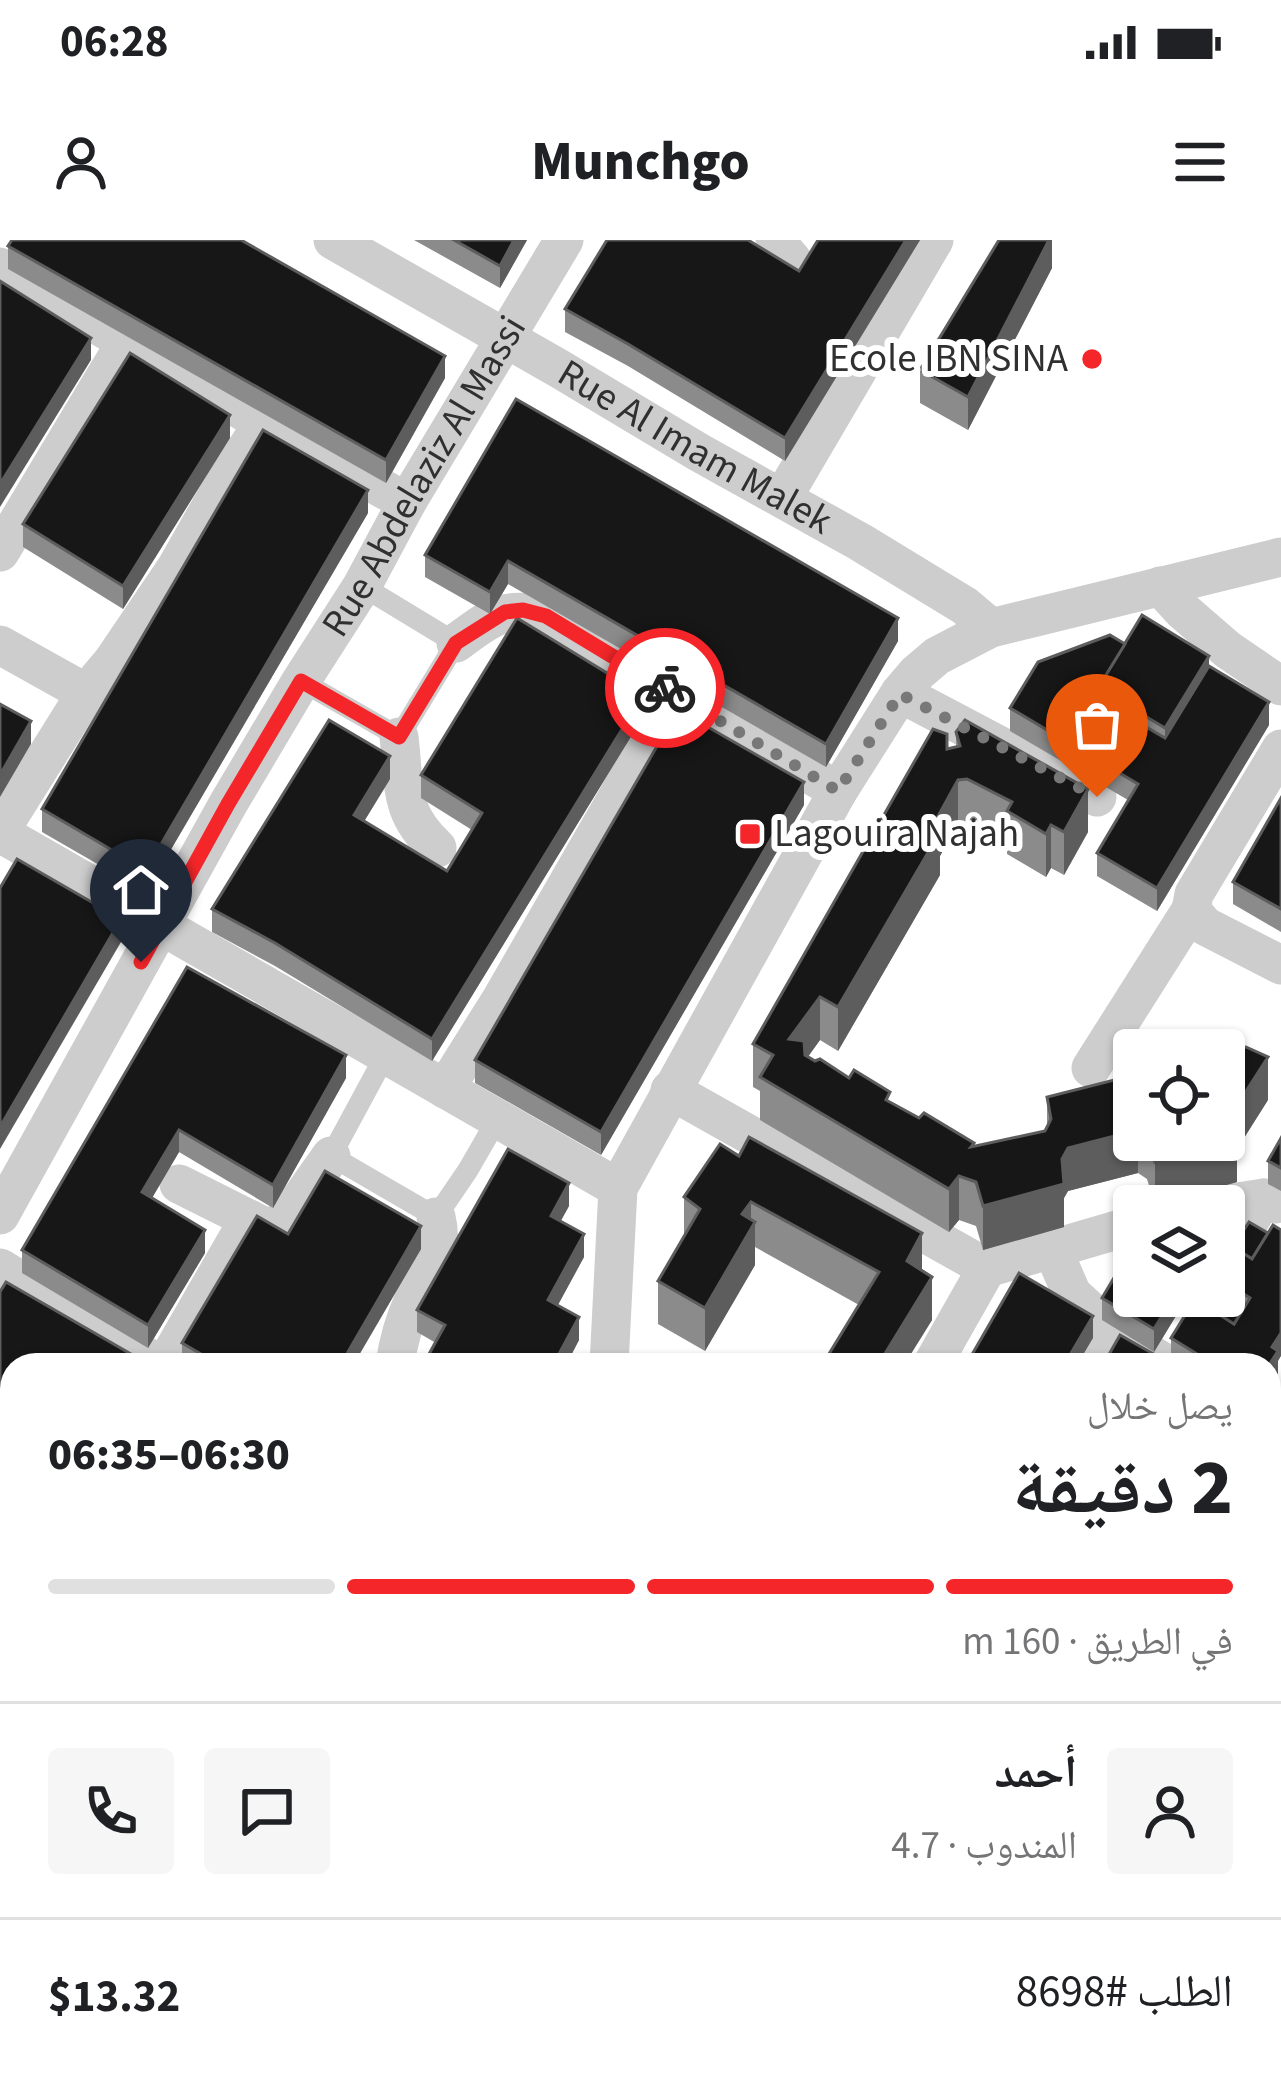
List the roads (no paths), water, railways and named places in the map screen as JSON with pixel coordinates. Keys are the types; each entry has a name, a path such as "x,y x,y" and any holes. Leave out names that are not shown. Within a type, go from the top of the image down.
{"street":[{"name":"Rue Al Imam Malek","path":"333,240 783,497 965,606 991,628"},
{"name":"Rue Abdelaziz Al Massi","path":"0,1215 228,804 564,240"},
{"path":"783,497 934,240"},
{"path":"0,266 263,423 407,502"},
{"path":"0,552 126,342"},
{"path":"263,423 176,568 86,694 0,832 618,1189"},
{"path":"610,1353 618,1189 838,791 917,673 937,656 991,628 1281,557"},
{"path":"1160,586 1207,634 1280,684"},
{"path":"456,643 505,612 523,610 546,616 838,791"},
{"path":"0,646 86,694"},
{"path":"445,1089 676,694"},
{"path":"900,694 1097,797"},
{"path":"399,737 409,814 437,848"},
{"path":"1090,1068 1191,910 1194,894 1281,748"},
{"path":"1191,910 1205,926 1281,964"},
{"path":"670,1090 987,1268"},
{"path":"179,1184 271,1228 280,1225 331,1156"},
{"path":"1245,1236 1273,1203"},
{"path":"397,1353 405,1320 436,1256 440,1232 436,1217"},
{"path":"169,1353 249,1219"},
{"path":"939,1353 987,1268 1113,1231"},
{"path":"1052,1249 1104,1348 1169,1351"},
{"path":"0,1268 142,1353"}],"lane":[{"path":"301,681 399,737 456,643 362,586"},
{"path":"385,1056 331,1156 436,1217 498,1118"}],"place":[{"name":"Ecole IBN SINA","path":"1092,359"},
{"name":"Lagouira Najah","path":"750,834"}]}
